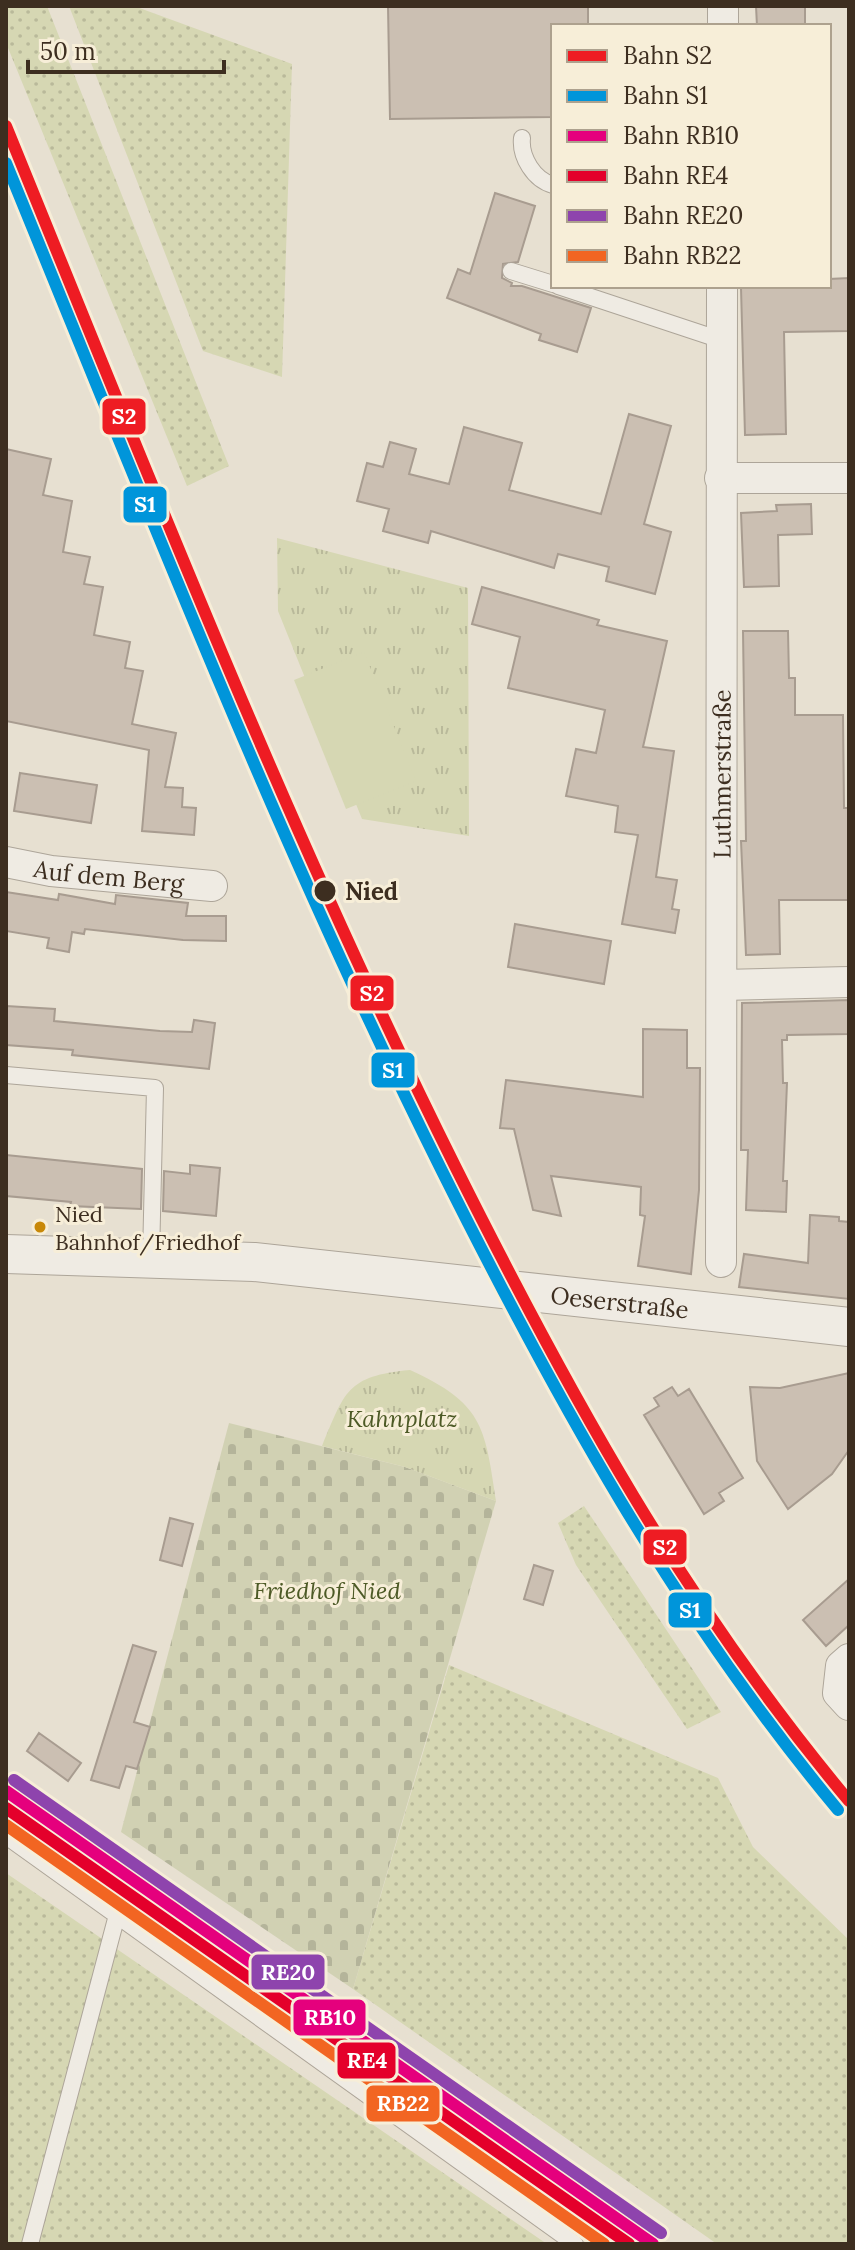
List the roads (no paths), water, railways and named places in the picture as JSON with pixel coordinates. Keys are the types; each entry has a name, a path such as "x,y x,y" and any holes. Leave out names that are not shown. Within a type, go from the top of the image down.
{"street":[{"name":"Luthmerstraße","path":"721,1262 722,288"},
{"path":"720,478 849,478"},
{"name":"Auf dem Berg","path":"6,862 51,871 212,886"},
{"path":"722,985 849,982"},
{"name":"Oeserstraße","path":"6,1254 254,1262 849,1327"},
{"path":"849,1659 841,1666 838,1693 849,1705"}],"lane":[{"path":"522,138 521,148 527,163 544,182 551,184"},
{"path":"511,271 551,284"},
{"path":"564,288 721,340"},
{"path":"6,1075 155,1088 151,1257"},
{"path":"6,1836 558,2238 575,2244"},
{"path":"30,2244 117,1915"}],"rail line":[{"name":"S2","path":"6,126 277,782 334,912 456,1168 587,1417 683,1575 734,1651 849,1801"},
{"name":"S1","path":"6,163 269,797 324,923 442,1171 529,1339 621,1502 723,1659 838,1810"},
{"name":"RE20","path":"14,1780 661,2233"},
{"name":"RB10","path":"6,1791 653,2244"},
{"name":"RE4","path":"6,1808 629,2244"},
{"name":"RB22","path":"6,1825 604,2244"}],"place":[{"name":"Nied","path":"325,891"},
{"name":"Nied Bahnhof/Friedhof","path":"40,1227"}],"park label":[{"name":"Kahnplatz","path":"402,1418"},
{"name":"Friedhof Nied","path":"327,1590"}]}
